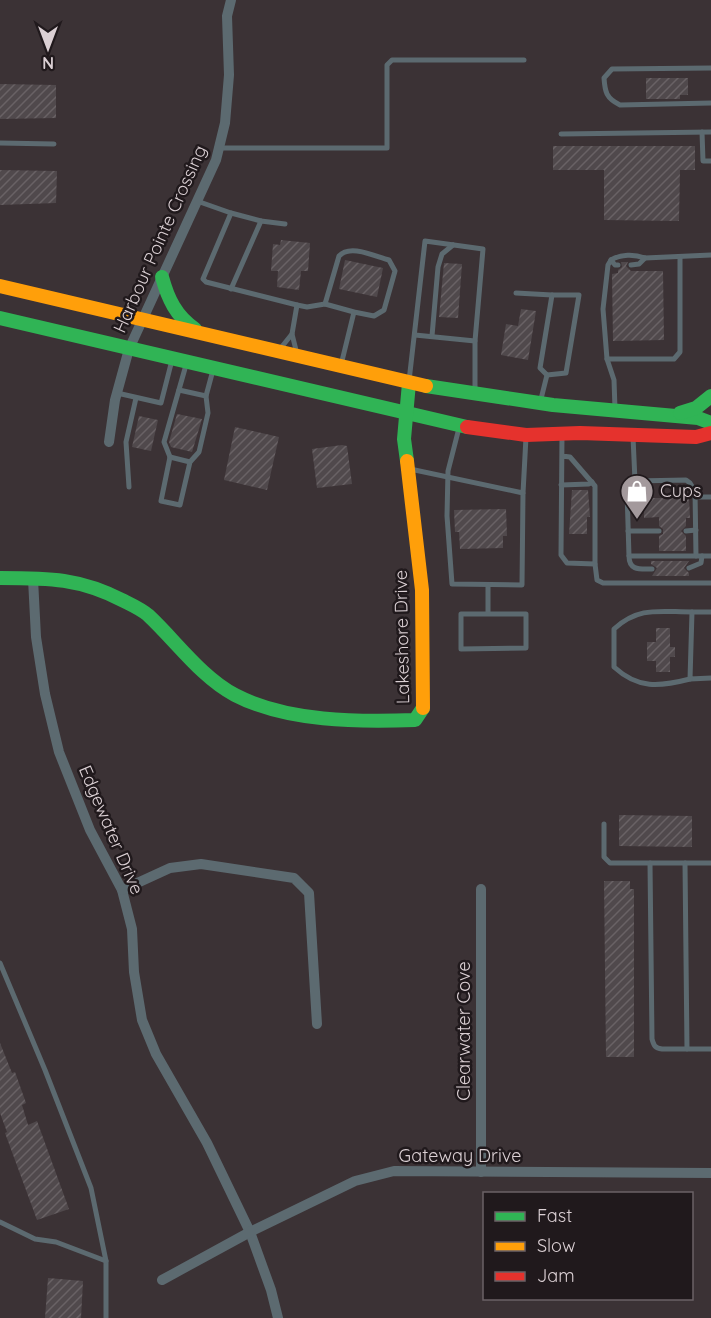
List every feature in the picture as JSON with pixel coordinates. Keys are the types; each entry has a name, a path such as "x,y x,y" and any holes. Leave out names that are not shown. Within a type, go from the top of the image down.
{"main road":[{"path":"162,277 178,316 189,326 205,335"},
{"path":"0,286 409,383 475,396 698,418 711,423"},
{"path":"0,318 459,426 526,435 696,437 711,433"},
{"name":"Lakeshore Drive","path":"0,578 74,581 105,591 146,613 195,665 234,695 259,705 299,716 383,721 415,720 423,708 422,590 404,439 409,383"},
{"path":"669,416 696,408 711,396"}],"street":[{"name":"Harbour Pointe Crossing","path":"109,442 117,393 129,349 216,160 225,123 229,75 227,15 231,0"},
{"name":"Edgewater Drive","path":"33,579 36,637 45,694 59,752 90,830 122,891 132,930 134,972 142,1020 156,1054 207,1143 250,1232 271,1290 278,1318"},
{"path":"122,891 170,868 201,864 294,878 309,893 317,1024"},
{"name":"Clearwater Cove","path":"481,889 481,1172"},
{"name":"Gateway Drive","path":"162,1280 250,1232 355,1181 394,1171 711,1173"}],"lane":[{"path":"219,148 387,148 387,65 392,60 524,60"},
{"path":"711,68 612,69 604,78 605,93 610,100 620,105 711,103"},
{"path":"702,132 703,161 711,161"},
{"path":"561,134 711,132"},
{"path":"0,143 54,144"},
{"path":"197,201 261,221 285,224"},
{"path":"231,213 203,279 206,282 297,305 307,307 325,304 374,316 384,310 394,272 388,260 350,250 342,252 325,304"},
{"path":"231,289 261,221"},
{"path":"409,383 425,241 483,249 475,341 475,396"},
{"path":"432,336 438,267 442,254 453,245"},
{"path":"615,410 614,380 607,359 603,309 608,265 616,257 637,255 645,258 680,258 711,255"},
{"path":"631,265 639,264 645,258"},
{"path":"607,359 674,358 680,352 680,258"},
{"path":"611,261 618,265"},
{"path":"516,293 579,295 566,373 548,375 540,368 552,295"},
{"path":"297,305 292,334 297,356"},
{"path":"340,366 354,312"},
{"path":"278,352 292,334"},
{"path":"415,335 475,341"},
{"path":"117,393 161,403 173,358"},
{"path":"187,362 164,442 170,457 161,501 180,505 190,462 199,452 208,413 206,396 213,368"},
{"path":"539,404 548,375"},
{"path":"179,390 206,396"},
{"path":"129,487 126,442 136,398"},
{"path":"459,426 448,477 447,516 452,584 522,585 526,435"},
{"path":"562,434 561,555 567,563 595,564"},
{"path":"633,435 635,481"},
{"path":"109,442 126,442"},
{"path":"562,456 570,457 596,486 595,564 597,580 603,583 711,583"},
{"path":"170,457 190,462"},
{"path":"408,469 523,493"},
{"path":"651,569 633,568 630,565 627,491 629,485 635,481 686,480 695,491 696,530 701,563 689,568"},
{"path":"561,485 592,482"},
{"path":"695,497 711,497"},
{"path":"686,531 696,530"},
{"path":"628,531 659,531"},
{"path":"629,556 711,556"},
{"path":"488,585 488,614"},
{"path":"711,612 644,612 627,618 614,629 614,667 627,679 644,684 669,685 690,679 711,678"},
{"path":"690,679 692,612"},
{"path":"461,614 488,614 526,614 525,648 461,649 461,614"},
{"path":"604,824 604,857 605,861 610,863 711,863"},
{"path":"650,863 651,1039 657,1048 711,1049"},
{"path":"685,863 687,1049"},
{"path":"0,963 91,1188 106,1261 106,1318"},
{"path":"0,1222 35,1239 56,1242 106,1261"}],"building":[{"path":"646,78 688,78 688,95 680,95 680,99 646,99"},
{"path":"0,84 56,85 56,118 0,119"},
{"path":"553,146 695,146 695,170 680,170 679,221 604,220 604,170 553,170"},
{"path":"0,170 57,171 56,203 0,205"},
{"path":"281,240 310,243 308,271 301,271 299,290 277,287 278,271 271,271 273,244 280,245"},
{"path":"345,260 383,268 377,297 339,289"},
{"path":"621,262 628,262 626,266 631,271 663,271 664,340 613,341 612,274 618,273 622,267"},
{"path":"444,263 462,264 458,318 439,317"},
{"path":"521,309 536,311 528,360 501,355 506,324 518,326"},
{"path":"177,414 202,419 192,452 171,447 169,442"},
{"path":"139,416 158,420 151,451 132,447"},
{"path":"235,427 279,437 267,490 224,480"},
{"path":"347,446 352,484 317,488 312,449"},
{"path":"572,490 588,490 590,517 587,517 587,534 569,534"},
{"path":"644,498 689,498 690,518 686,518 686,526 681,531 686,536 686,551 659,551 659,536 663,534 663,529 659,526 659,517 644,518"},
{"path":"506,509 507,536 503,536 503,548 460,549 459,532 455,532 454,510"},
{"path":"651,561 689,561 684,568 689,576 652,576 657,568 651,564"},
{"path":"656,628 670,628 670,647 675,647 675,657 670,657 670,672 656,672 656,661 647,661 647,642 656,642"},
{"path":"619,815 692,816 692,847 619,846"},
{"path":"604,881 630,881 630,889 634,889 634,1057 606,1057"},
{"path":"0,1043 12,1073 15,1072 26,1103 22,1105 28,1125 37,1121 69,1209 37,1220 5,1133 7,1132 0,1113"},
{"path":"48,1278 83,1281 81,1318 45,1318"}],"traffic: fast":[{"path":"162,277 174,306 195,329"},
{"path":"0,318 467,427"},
{"path":"407,461 404,439 409,383"},
{"path":"426,386 553,405 698,418 711,423"},
{"path":"680,413 696,408 711,396"},
{"path":"0,578 64,581 108,593 148,615 211,679 235,695 277,711 323,718 370,721 415,720 423,708"}],"traffic: slow":[{"path":"0,286 426,386"},
{"path":"407,461 422,590 423,708"}],"traffic: jam":[{"path":"467,427 526,435 580,433 696,437 711,433"}],"place":[{"name":"Cups","path":"637,520"}]}
